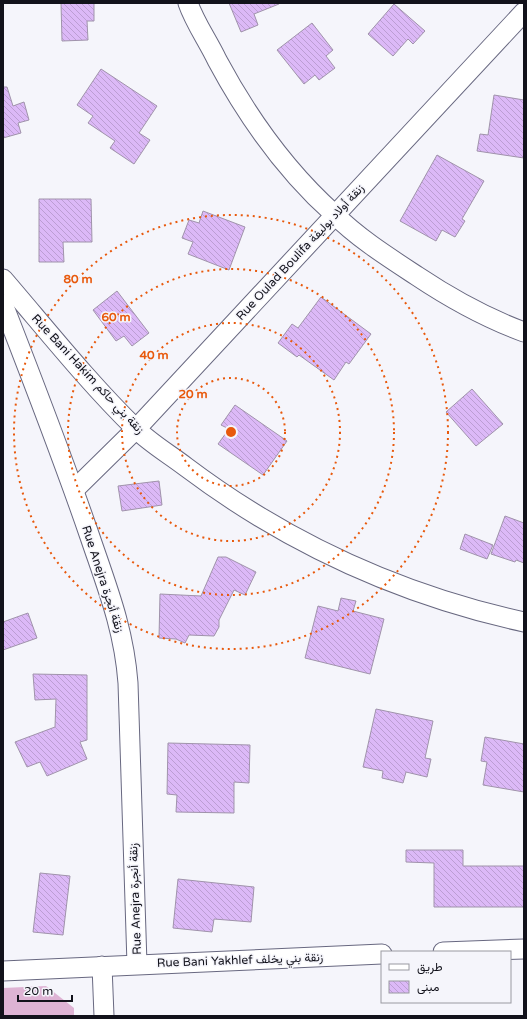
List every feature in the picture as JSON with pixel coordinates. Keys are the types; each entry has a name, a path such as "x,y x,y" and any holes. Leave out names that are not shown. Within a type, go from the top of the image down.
{"street":[{"path":"188,3 230,83 266,138 304,184 334,215 400,265 449,297 506,325 524,332"},
{"name":"Rue Oulad Boulifa زنقة أولاد بوليفة","path":"74,490 136,429 524,12"},
{"name":"Rue Bani Hakim زنقة بني حاكم","path":"3,280 136,429 226,496 265,521 325,553 376,577 441,601 524,622"},
{"name":"Rue Anejra زنقة أنجرة","path":"3,304 74,490 120,624 126,655 137,964"},
{"path":"469,951 524,949"},
{"name":"Rue Bani Yakhlef زنقة بني يخلف","path":"3,971 381,954"},
{"path":"102,966 104,1016"}],"shaded area":[{"path":"46,986 74,1008 74,1016 3,1016 3,988"}],"building":[{"path":"61,3 94,3 94,21 87,21 88,40 62,41"},
{"path":"229,3 279,4 254,14 258,25 241,32"},
{"path":"394,4 425,31 413,44 408,39 393,56 368,34"},
{"path":"312,23 333,50 326,56 335,68 319,80 315,75 304,84 277,50"},
{"path":"101,69 157,106 139,133 150,140 134,164 110,148 115,141 88,123 93,116 77,105"},
{"path":"3,87 7,87 13,106 24,102 29,120 18,123 21,133 3,138"},
{"path":"494,95 524,100 524,158 477,151 480,134 488,135"},
{"path":"437,155 484,181 462,219 465,221 455,237 442,230 436,241 400,221"},
{"path":"39,199 91,199 92,242 63,242 64,262 39,262"},
{"path":"203,211 245,227 229,270 188,254 193,242 182,238 189,220 199,223"},
{"path":"117,291 149,333 132,346 124,336 116,341 93,310"},
{"path":"321,297 371,334 349,364 346,362 334,380 299,355 297,357 278,343 292,324 298,328"},
{"path":"472,389 503,424 476,446 446,412"},
{"path":"235,405 287,441 263,475 218,444 229,429 221,425"},
{"path":"159,481 162,505 122,511 118,486"},
{"path":"505,516 524,523 524,563 516,560 515,562 491,554"},
{"path":"465,534 493,545 487,559 460,549"},
{"path":"218,557 226,557 256,572 245,595 234,590 219,620 219,627 214,636 189,635 185,643 176,639 159,638 160,594 201,596"},
{"path":"341,598 356,601 353,611 384,619 370,674 305,658 318,606 338,611"},
{"path":"28,613 37,638 3,650 3,622"},
{"path":"33,674 87,675 87,740 80,742 87,759 47,776 40,762 27,767 15,742 55,727 56,699 35,700"},
{"path":"376,709 433,721 425,758 431,759 427,777 406,772 403,783 382,778 383,771 363,767"},
{"path":"485,737 524,744 524,792 483,785 487,762 481,761"},
{"path":"168,743 250,745 249,783 234,782 234,813 176,812 177,795 167,794"},
{"path":"406,850 463,850 463,866 524,866 524,907 434,907 434,863 406,862"},
{"path":"40,873 70,876 63,935 33,932"},
{"path":"178,879 254,887 251,922 214,919 212,932 173,928"}]}
